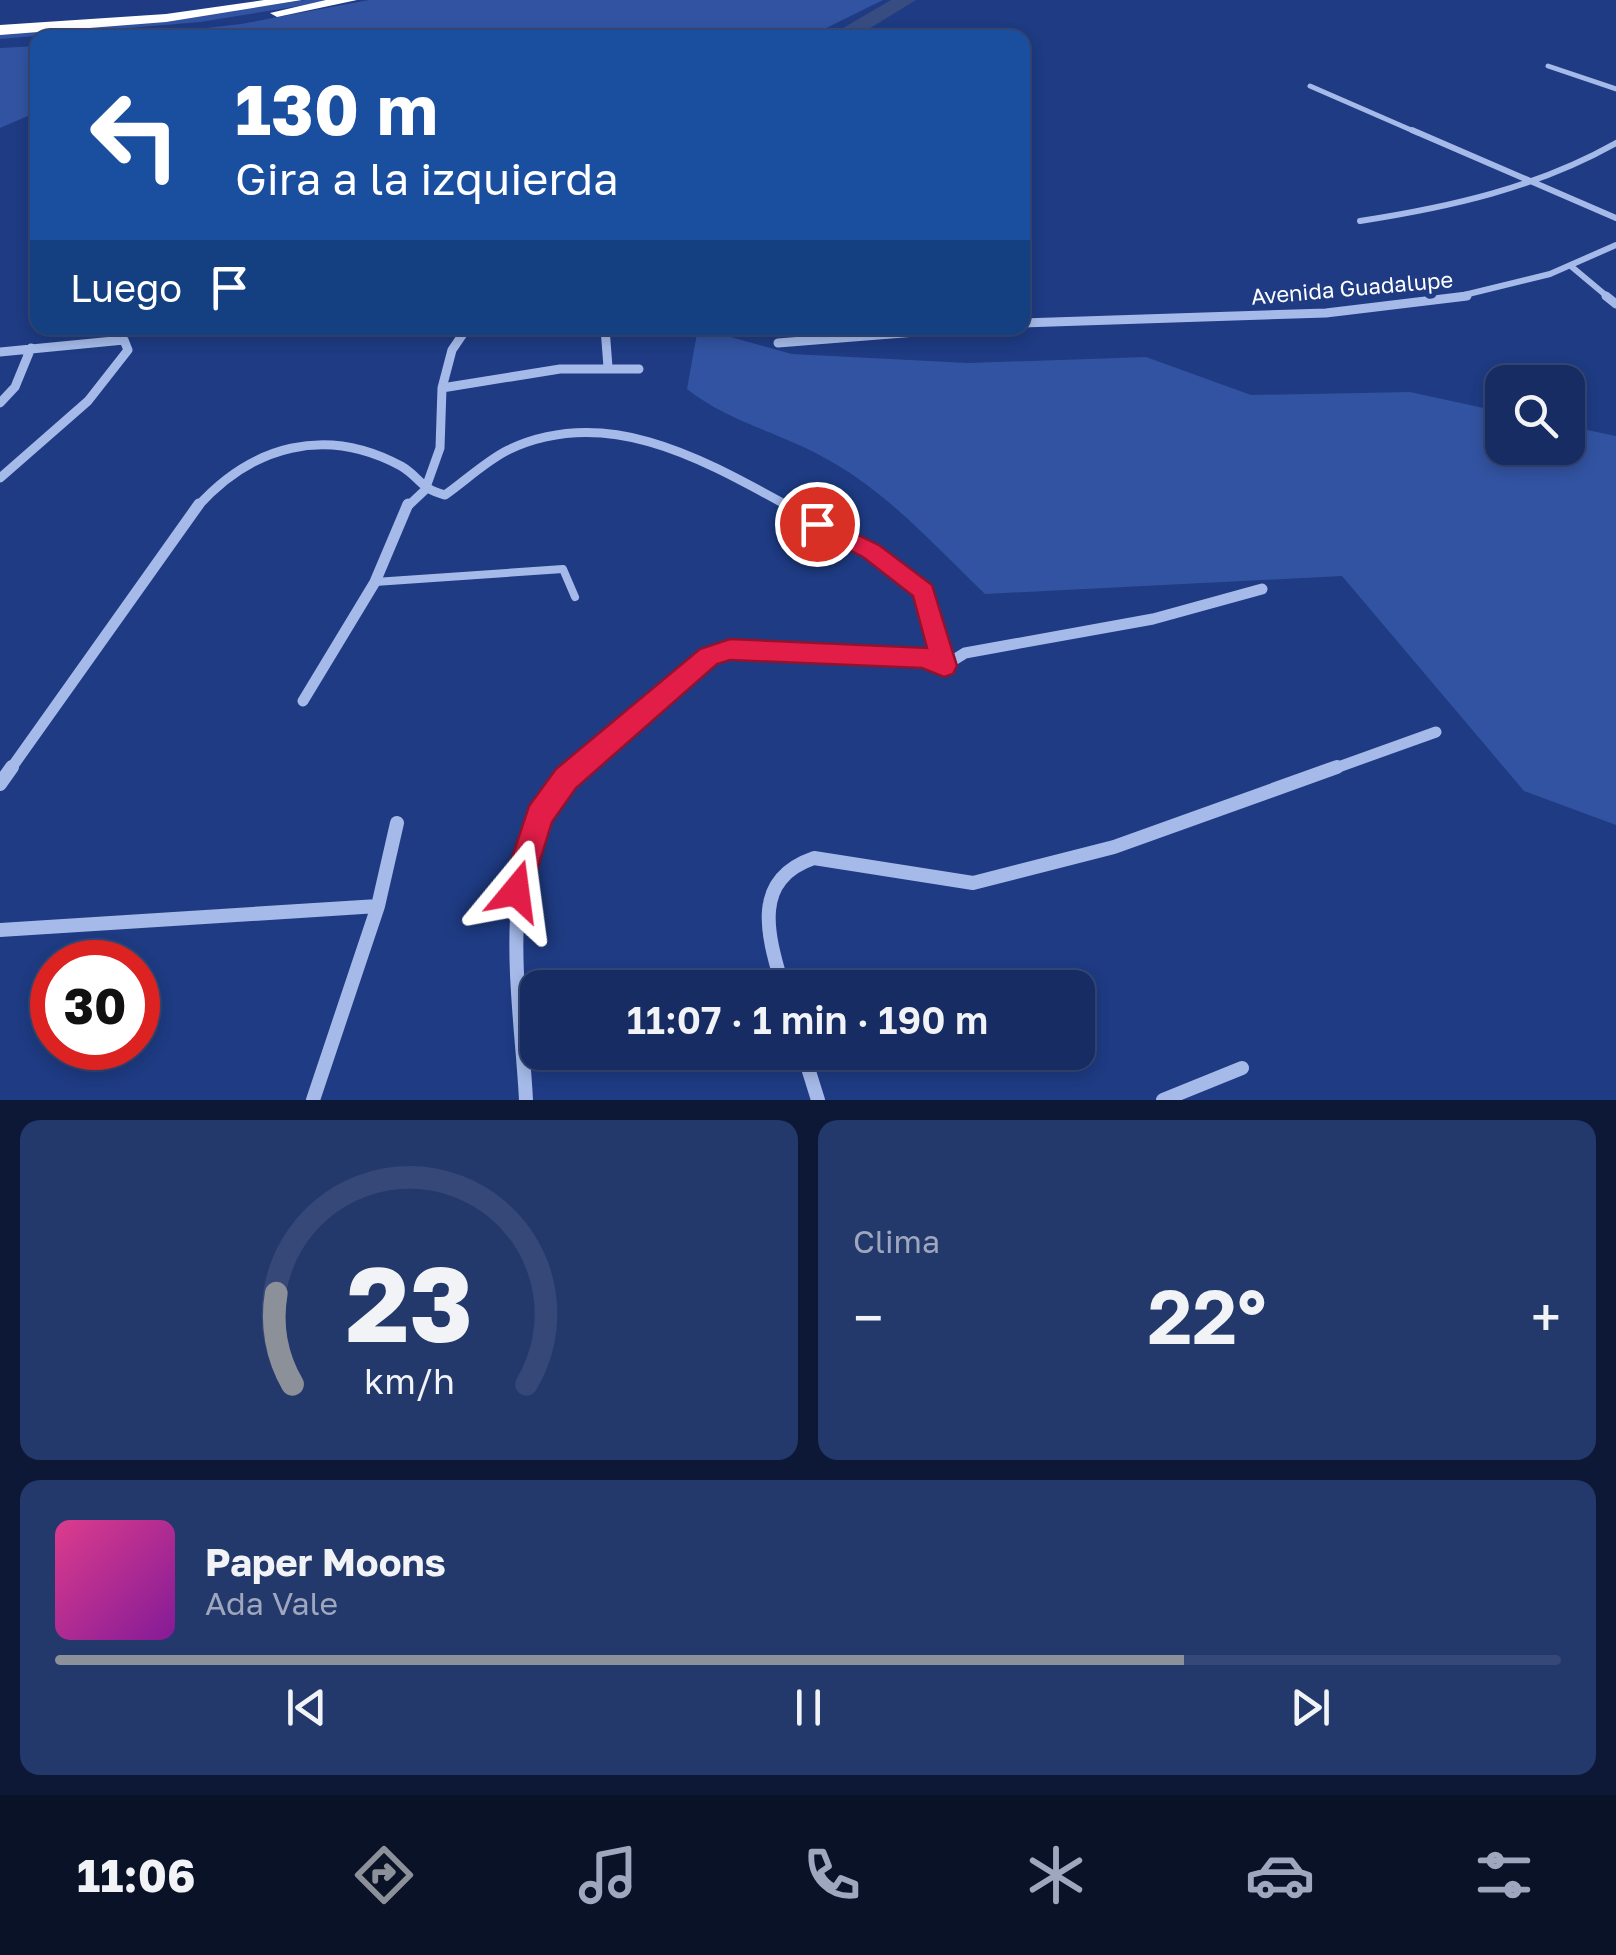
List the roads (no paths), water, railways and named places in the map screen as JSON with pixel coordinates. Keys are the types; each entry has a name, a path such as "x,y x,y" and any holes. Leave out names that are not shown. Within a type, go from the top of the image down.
{"highway":[{"path":"0,30 139,20 296,0"},
{"path":"143,30 350,0"},
{"path":"0,42 30,40"}],"street":[{"path":"1548,66 1616,89"},
{"path":"1310,86 1616,218"},
{"path":"1360,221 1428,211 1536,184 1616,144"},
{"name":"Avenida Guadalupe","path":"1030,323 1332,312 1457,298 1572,267 1616,245"},
{"path":"1572,267 1616,304"},
{"path":"303,701 375,582 410,500 424,490 440,448 442,388 452,350 462,335"},
{"path":"606,335 608,368"},
{"path":"778,343 878,335"},
{"path":"0,352 124,340 128,350 122,363 89,397 0,478"},
{"path":"0,403 15,387 30,348"},
{"path":"442,388 560,369 639,369"},
{"path":"0,784 124,616 194,510 225,476 261,455 294,446 366,451 405,468 424,490 445,495 508,450 585,430 631,437 697,456 871,551 924,592 944,666"},
{"path":"944,666 966,653 1153,619 1262,590"},
{"path":"526,1100 516,891 540,816 566,778 680,678 708,657 730,649 924,658 944,666"},
{"path":"777,970 767,936 768,902 780,872 796,861 814,858 974,883 1114,847 1436,732"},
{"path":"312,1100 378,906 396,823"},
{"path":"0,930 378,906"},
{"path":"1163,1100 1242,1068"},
{"path":"809,1070 818,1100"}],"lane":[{"path":"375,582 562,569 576,597"}],"waterway":[{"path":"852,30 906,0"}]}
